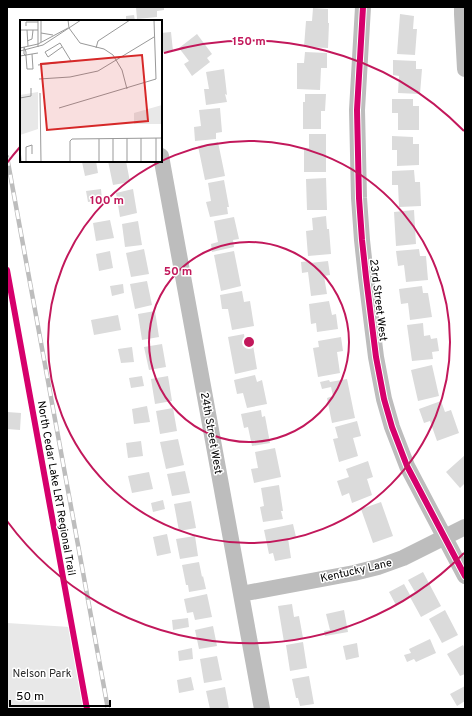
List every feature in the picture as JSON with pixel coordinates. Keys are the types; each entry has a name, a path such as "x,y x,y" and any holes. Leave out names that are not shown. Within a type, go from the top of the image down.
{"street":[{"name":"23rd Street West","path":"363,7 357,110 359,198 363,248 376,357 384,399 406,466 465,576"},
{"path":"462,7 465,69"},
{"name":"24th Street West","path":"162,161 262,709"},
{"name":"Kentucky Lane","path":"241,594 354,573 378,567 403,558 465,527"}],"green space":[{"name":"Nelson Park","path":"7,623 70,627 84,709 7,709"}],"building":[{"path":"136,7 164,7 164,10 157,11 157,17 137,19"},
{"path":"313,8 328,9 328,48 304,47 306,21 312,21"},
{"path":"400,14 414,16 413,29 417,29 415,55 397,54"},
{"path":"134,15 135,20 126,20 126,16"},
{"path":"171,32 173,51 162,52 162,33"},
{"path":"197,34 212,54 207,58 210,62 192,76 184,64 189,61 179,48"},
{"path":"305,52 327,53 327,68 321,68 320,90 297,89 297,63 304,63"},
{"path":"393,60 416,61 416,69 422,69 420,94 398,93 399,76 393,75"},
{"path":"224,69 227,95 225,94 227,102 206,105 204,89 209,89 206,72"},
{"path":"305,94 326,94 325,111 321,111 321,129 303,129 303,102 305,102"},
{"path":"392,99 413,99 413,106 419,106 419,130 398,130 398,113 392,113"},
{"path":"220,108 222,132 216,133 216,139 195,141 194,127 201,126 199,110"},
{"path":"309,134 326,134 326,172 304,172 304,148 309,148"},
{"path":"392,136 413,137 413,144 419,144 419,165 397,166 397,150 392,150"},
{"path":"218,142 225,176 205,180 198,146"},
{"path":"82,162 96,162 98,173 85,176"},
{"path":"108,162 126,162 130,182 113,185"},
{"path":"414,170 415,182 420,182 421,206 399,207 398,185 392,185 392,171"},
{"path":"326,178 327,210 307,210 306,179"},
{"path":"224,180 229,207 227,207 228,214 210,217 206,202 211,201 208,183"},
{"path":"101,189 102,200 88,202 86,191"},
{"path":"133,189 137,213 120,217 116,193"},
{"path":"414,210 416,244 396,246 394,212"},
{"path":"326,216 327,229 329,229 331,254 308,256 306,231 313,230 312,218"},
{"path":"234,217 239,239 233,240 234,247 212,252 211,244 218,242 214,221"},
{"path":"110,220 114,238 96,241 93,223"},
{"path":"138,221 142,245 125,247 122,224"},
{"path":"144,249 149,274 131,277 126,253"},
{"path":"419,249 420,256 426,256 428,280 406,282 404,265 398,266 396,251"},
{"path":"110,251 113,268 99,271 96,254"},
{"path":"234,251 241,286 221,291 214,255"},
{"path":"310,261 310,263 328,261 330,275 324,276 327,294 311,296 308,272 302,273 301,262"},
{"path":"147,281 152,305 135,309 130,284"},
{"path":"123,284 124,293 112,296 110,286"},
{"path":"422,286 423,293 428,293 432,317 410,320 408,303 401,304 399,289"},
{"path":"242,291 244,302 250,301 254,326 232,330 228,309 222,309 220,295"},
{"path":"329,301 332,315 336,314 338,329 317,332 316,323 311,324 309,304"},
{"path":"155,311 159,337 142,340 138,314"},
{"path":"118,315 121,330 94,335 91,320"},
{"path":"423,323 424,336 430,335 431,339 437,338 439,351 432,352 433,359 412,361 407,325"},
{"path":"244,334 246,346 253,345 257,369 235,374 228,337"},
{"path":"341,337 343,351 337,352 340,373 318,377 313,348 319,347 318,341"},
{"path":"162,344 166,367 149,370 144,347"},
{"path":"132,347 134,362 121,363 118,349"},
{"path":"432,365 439,396 418,401 411,370"},
{"path":"255,375 257,382 262,380 267,404 247,408 243,393 237,394 234,380"},
{"path":"142,376 144,386 131,388 129,378"},
{"path":"168,376 172,401 155,404 151,379"},
{"path":"347,379 355,418 332,423 327,398 333,396 331,387 322,389 320,382"},
{"path":"441,401 445,412 451,410 459,433 437,441 430,421 424,423 419,409"},
{"path":"147,406 150,422 134,424 132,409"},
{"path":"173,408 177,431 160,434 156,411"},
{"path":"261,410 262,417 265,416 270,443 252,446 248,427 244,428 241,414"},
{"path":"7,412 21,413 20,430 7,429"},
{"path":"357,421 361,436 353,438 358,456 339,462 333,439 338,438 335,427"},
{"path":"178,439 184,465 166,469 160,442"},
{"path":"141,441 143,456 128,458 126,443"},
{"path":"275,448 281,477 254,483 251,469 258,468 255,452"},
{"path":"465,455 465,483 460,488 446,472"},
{"path":"368,461 373,477 367,479 372,495 352,503 349,493 342,496 337,481 349,477 346,469"},
{"path":"185,471 190,493 172,496 167,474"},
{"path":"149,472 153,489 132,493 128,476"},
{"path":"279,485 283,519 263,522 260,507 264,506 261,488"},
{"path":"163,500 165,509 153,512 151,503"},
{"path":"191,501 196,528 179,531 174,504"},
{"path":"381,502 393,536 373,543 361,509"},
{"path":"293,524 296,537 288,538 291,558 275,561 273,553 269,554 264,530"},
{"path":"167,534 171,553 157,556 153,537"},
{"path":"195,536 198,556 180,559 176,539"},
{"path":"199,562 206,589 189,592 182,565"},
{"path":"423,572 441,606 421,617 410,597 396,605 389,592 404,584 410,595 415,592 408,580"},
{"path":"207,594 212,617 195,620 193,612 187,613 184,599"},
{"path":"292,604 294,617 299,616 303,638 284,642 278,606"},
{"path":"344,610 348,632 325,636 324,631 330,630 326,614"},
{"path":"445,610 458,635 442,643 429,619"},
{"path":"188,618 189,627 173,630 172,620"},
{"path":"213,626 217,646 199,649 195,630"},
{"path":"430,639 436,653 416,662 414,659 407,662 404,655 411,653 409,649"},
{"path":"303,642 307,668 290,671 286,645"},
{"path":"357,643 359,657 346,660 343,646"},
{"path":"463,645 465,649 465,674 460,676 447,654"},
{"path":"192,648 193,659 179,661 178,651"},
{"path":"217,656 222,680 204,683 200,659"},
{"path":"309,676 314,704 300,706 298,698 296,698 292,679"},
{"path":"191,677 194,690 179,693 177,680"},
{"path":"465,686 465,701 457,706 450,694"},
{"path":"225,687 229,709 210,709 206,691"}],"railway":[{"path":"7,157 108,709"}],"cycle path":[{"path":"363,7 357,110 359,198 362,240 376,357 384,399 392,427 407,466 465,576"},
{"name":"North Cedar Lake LRT Regional Trail","path":"7,270 87,709"}]}
